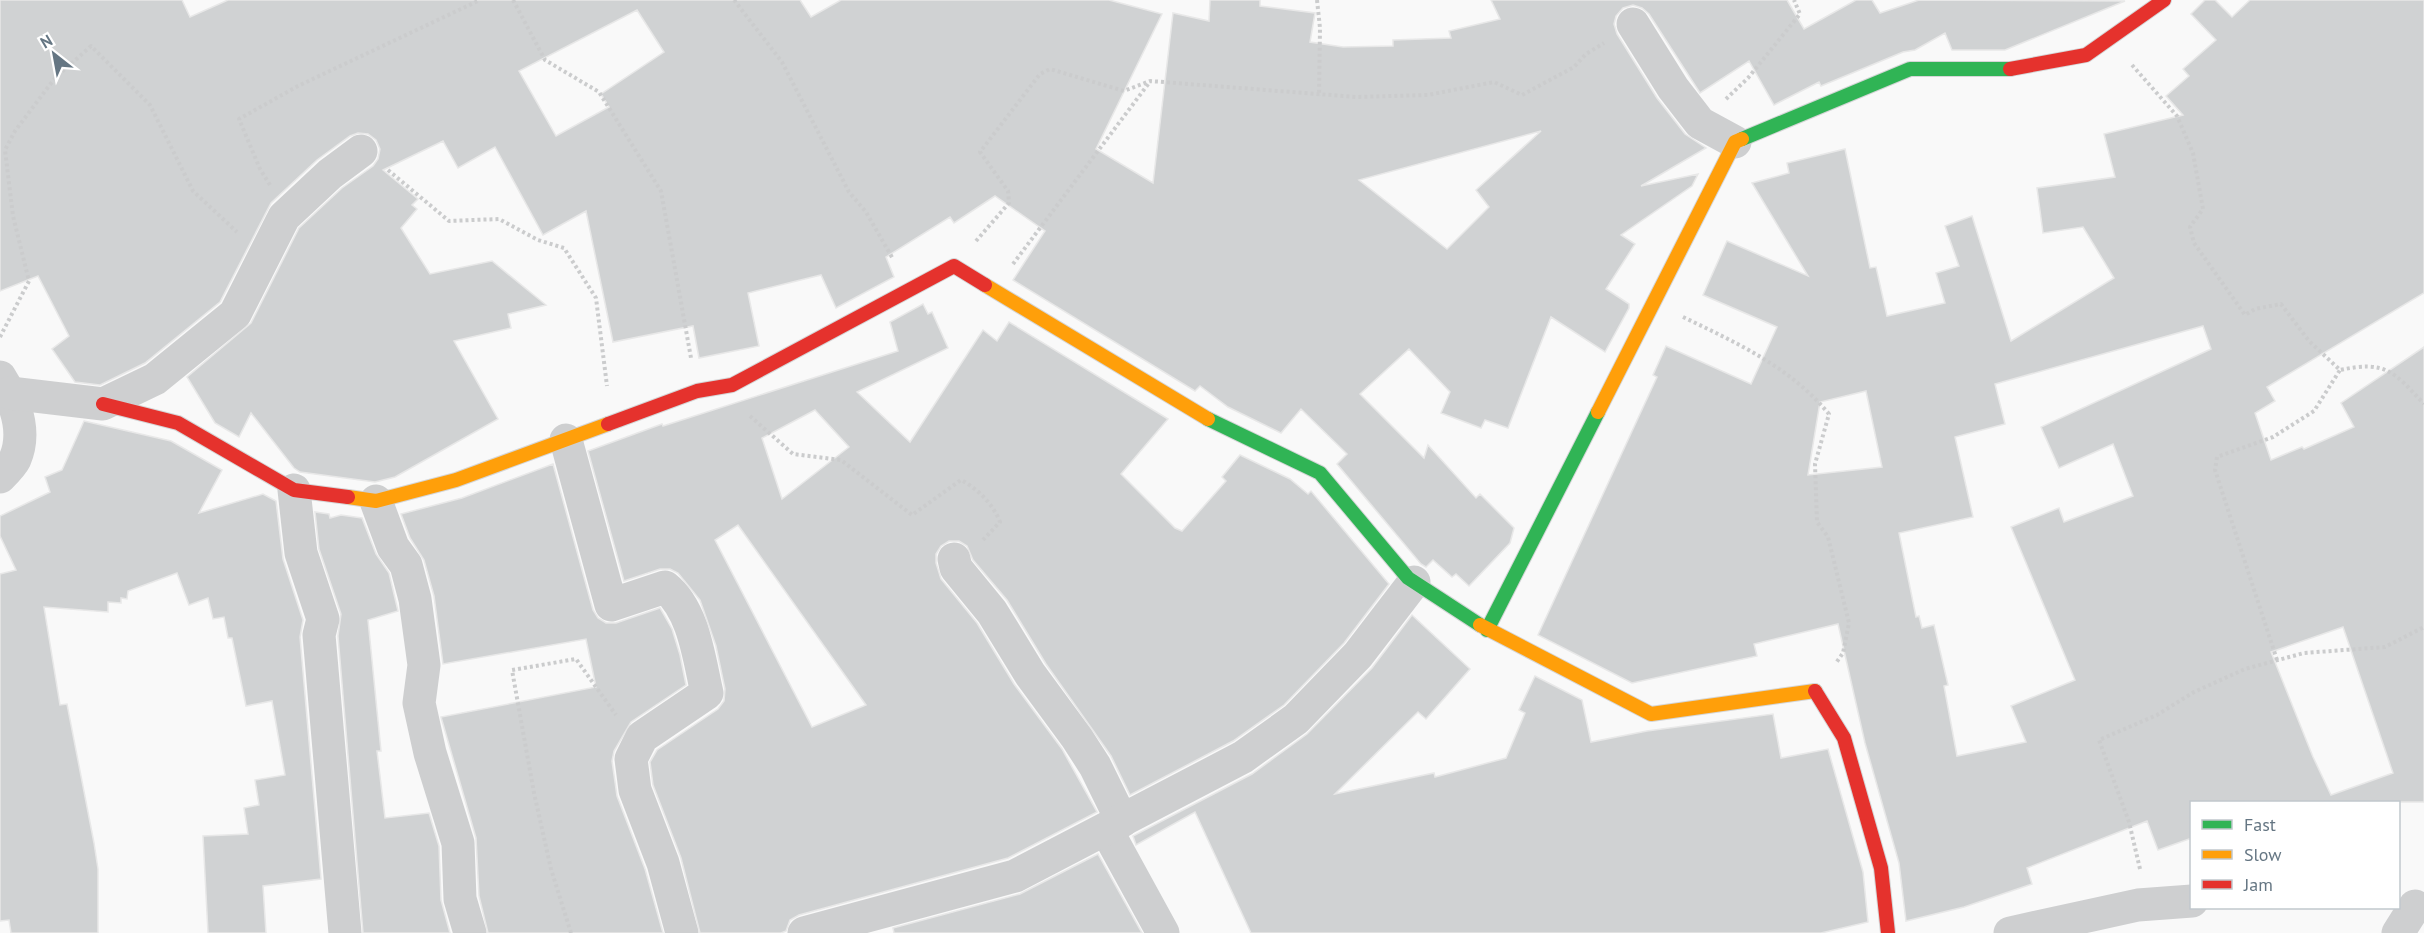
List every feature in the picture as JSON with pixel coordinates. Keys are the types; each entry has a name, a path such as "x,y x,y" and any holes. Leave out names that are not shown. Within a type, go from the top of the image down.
{"street":[{"path":"1487,630 1735,142 1911,69 2016,69 2086,55 2164,0"},
{"path":"1633,24 1673,88 1700,123 1735,142"},
{"path":"103,404 155,380 236,314 288,213 330,174 361,151"},
{"path":"5,385 103,404 178,423 294,490 376,501 456,480 697,391 717,386 732,386 954,266 1190,410 1320,473 1414,582 1487,630 1651,714 1814,689 1844,738 1881,867 1888,933"},
{"path":"0,477 15,459 21,428 5,385"},
{"path":"566,440 611,604 665,587 676,595 691,628 707,693 642,736 631,759 635,790 663,863 681,933"},
{"path":"294,490 301,553 323,619 319,635 345,933"},
{"path":"376,501 393,547 406,565 415,599 424,665 419,703 430,753 458,843 460,899 470,933"},
{"path":"954,559 956,568 992,612 1030,675 1095,766 1114,825 1163,933"},
{"path":"804,933 1015,876 1243,757 1296,719 1358,655 1414,582"},
{"path":"2010,933 2148,904 2190,901"},
{"path":"2398,933 2412,906"}],"path":[{"path":"288,213 260,169 239,119 298,86 480,0"},
{"path":"513,0 545,60 598,92 662,191 697,391"},
{"path":"734,0 782,62 849,192 866,212 911,290"},
{"path":"1317,0 1320,28 1319,96"},
{"path":"1700,123 1748,78 1800,14 1794,0"},
{"path":"954,266 1009,203 1008,191 980,152 1040,74 1050,69 1124,92 1150,81 1242,87 1319,96 1428,95 1494,82 1522,95 1574,67 1586,54 1633,24"},
{"path":"2108,39 2177,117 2193,153 2203,209 2190,228 2194,243 2245,315 2255,309 2281,304 2309,341 2340,370"},
{"path":"0,337 29,281 13,216 5,150 15,131 55,78 91,46 150,105 193,191 264,256"},
{"path":"992,290 1070,191 1150,81"},
{"path":"361,151 365,151 449,220 499,219 538,240 564,248 596,298 611,423"},
{"path":"1652,303 1760,354 1816,399 1829,414 1815,464 1817,522 1828,537 1849,623 1843,653 1814,689"},
{"path":"2277,660 2215,470 2217,457 2273,437 2314,411 2340,370 2365,365 2391,372 2424,404"},
{"path":"717,386 793,454 841,460 912,514 961,480 974,487 996,512 1000,522 980,543 954,559"},
{"path":"2148,904 2129,822 2098,740 2157,715 2193,692 2245,669 2304,653 2385,647 2424,627"},
{"path":"571,933 551,869 534,793 512,670 576,659 631,740 642,736"}],"building":[{"path":"0,0 182,0 190,17 228,0 800,0 811,17 841,0 1109,0 1162,14 1096,149 1153,183 1173,13 1209,21 1210,0 1260,0 1260,6 1315,13 1310,42 1343,47 1393,46 1393,40 1451,38 1449,31 1500,19 1491,0 1787,0 1804,29 1856,0 1872,0 1880,13 1919,0 2125,1 2005,50 1952,50 1945,33 1915,50 1903,52 1821,86 1819,82 1774,105 1749,61 1700,93 1649,14 1633,5 1623,8 1616,16 1614,24 1617,34 1657,98 1685,134 1706,148 1641,186 1698,174 1692,186 1621,235 1635,244 1606,289 1629,304 1629,308 1605,352 1551,317 1508,428 1485,420 1481,428 1441,413 1450,392 1409,349 1360,394 1424,458 1428,445 1476,498 1480,494 1514,528 1510,543 1469,586 1456,574 1452,577 1433,560 1426,567 1421,564 1337,464 1347,454 1301,409 1281,433 1228,407 1200,386 1195,391 1013,280 1045,231 995,196 954,223 950,217 886,257 894,277 836,308 821,275 748,293 759,346 699,358 693,326 613,342 586,211 543,235 495,147 458,168 443,141 383,170 418,199 412,205 417,209 401,228 430,274 492,261 546,305 508,314 511,328 454,341 498,419 395,477 375,482 300,472 294,468 251,413 239,437 215,423 187,377 251,323 299,228 342,188 373,166 378,159 380,149 376,140 368,134 358,133 350,136 317,160 271,203 220,302 145,363 100,385 75,382 52,349 69,336 38,276 0,291","holes":["637,10 664,52 601,94 609,107 556,136 519,71","1541,131 1476,190 1489,207 1447,249 1359,180"]},
{"path":"2205,0 2215,0 2232,17 2250,0 2424,0 2424,293 2267,387 2275,401 2255,413 2271,460 2302,447 2304,449 2354,427 2341,403 2424,347 2424,802 2190,801 2190,839 2158,850 2147,821 2027,868 2032,884 1964,907 1906,921 1899,863 1865,743 1838,624 1754,644 1757,656 1632,683 1538,635 1657,377 1653,375 1666,346 1751,384 1777,327 1703,295 1727,241 1808,276 1752,183 1789,173 1787,163 1845,149 1870,268 1876,267 1887,316 1945,303 1936,273 1959,266 1945,226 1972,216 2011,341 2114,278 2083,227 2043,233 2037,188 2115,177 2104,134 2183,115 2166,96 2189,76 2183,69 2216,40 2191,14","holes":["2203,326 2211,349 2041,427 2059,468 2113,444 2133,496 2064,522 2059,508 2011,527 2075,680 2011,706 2026,742 1957,756 1944,686 1948,685 1934,625 1922,628 1919,616 1916,617 1899,533 1973,517 1955,437 2005,424 1995,384","1866,391 1882,467 1808,475 1820,402","2343,627 2393,773 2331,795 2313,757 2271,652"]},
{"path":"923,304 928,314 932,312 948,348 857,392 910,442 983,330 997,341 1009,322 1168,419 1121,474 1175,528 1182,531 1226,481 1222,477 1240,455 1290,479 1308,494 1311,491 1389,584 1344,643 1284,705 1233,741 1130,795 1111,756 1046,664 1007,600 973,560 967,546 959,541 949,541 941,546 936,554 941,579 977,623 1014,684 1062,749 1097,812 1008,858 799,915 790,920 786,931 781,933 700,933 681,858 653,785 650,762 657,750 718,709 724,701 725,689 716,646 700,600 678,573 670,569 660,569 624,581 588,451 662,424 663,426 898,351 890,322","holes":["815,410 849,447 782,499 762,438","738,525 866,705 812,727 715,540"]},
{"path":"84,421 171,441 222,470 199,513 263,494 276,501 283,559 303,620 300,637 321,879 263,886 266,933 208,933 203,836 248,834 244,808 259,805 255,780 285,775 272,701 246,706 232,638 228,638 224,617 213,619 208,598 189,605 177,573 128,591 127,599 121,598 121,603 108,602 108,612 44,607 60,705 67,704 94,843 98,869 98,933 11,933 9,920 0,921 0,574 16,570 0,536 0,516 50,492 45,477 62,470"},
{"path":"553,464 593,610 598,618 606,623 616,623 660,608 672,629 680,655 686,685 631,722 614,751 612,761 617,796 645,869 663,933 488,933 479,896 476,838 441,717 596,687 586,639 443,664 434,596 424,560 410,538 401,514 462,498"},
{"path":"315,512 329,514 330,518 341,515 362,518 376,554 389,573 398,611 368,620 381,751 377,751 385,818 429,813 439,846 441,900 450,933 363,933 338,636 341,614 319,549"},
{"path":"1412,615 1470,669 1426,719 1418,712 1335,794 1434,773 1435,777 1506,758 1525,713 1519,710 1535,676 1582,700 1591,742 1647,731 1773,714 1781,758 1828,749 1863,872 1868,922 1821,933 1251,933 1195,812 1136,845 1133,836 1252,774 1307,734 1372,668"},
{"path":"1098,854 1142,933 894,933 893,928 1020,894"}],"traffic: fast":[{"path":"1742,139 1910,69 2010,69"},
{"path":"1487,630 1598,412"},
{"path":"1208,419 1320,473 1408,578 1480,625"}],"traffic: slow":[{"path":"1598,412 1735,142 1742,139"},
{"path":"985,285 1208,419"},
{"path":"348,497 376,501 456,480 608,424"},
{"path":"1480,625 1651,714 1815,691"}],"traffic: jam":[{"path":"2010,69 2086,55 2164,0"},
{"path":"608,424 697,391 732,385 954,266 985,285"},
{"path":"103,404 178,423 294,490 348,497"},
{"path":"1815,691 1844,738 1881,868 1888,933"}]}
